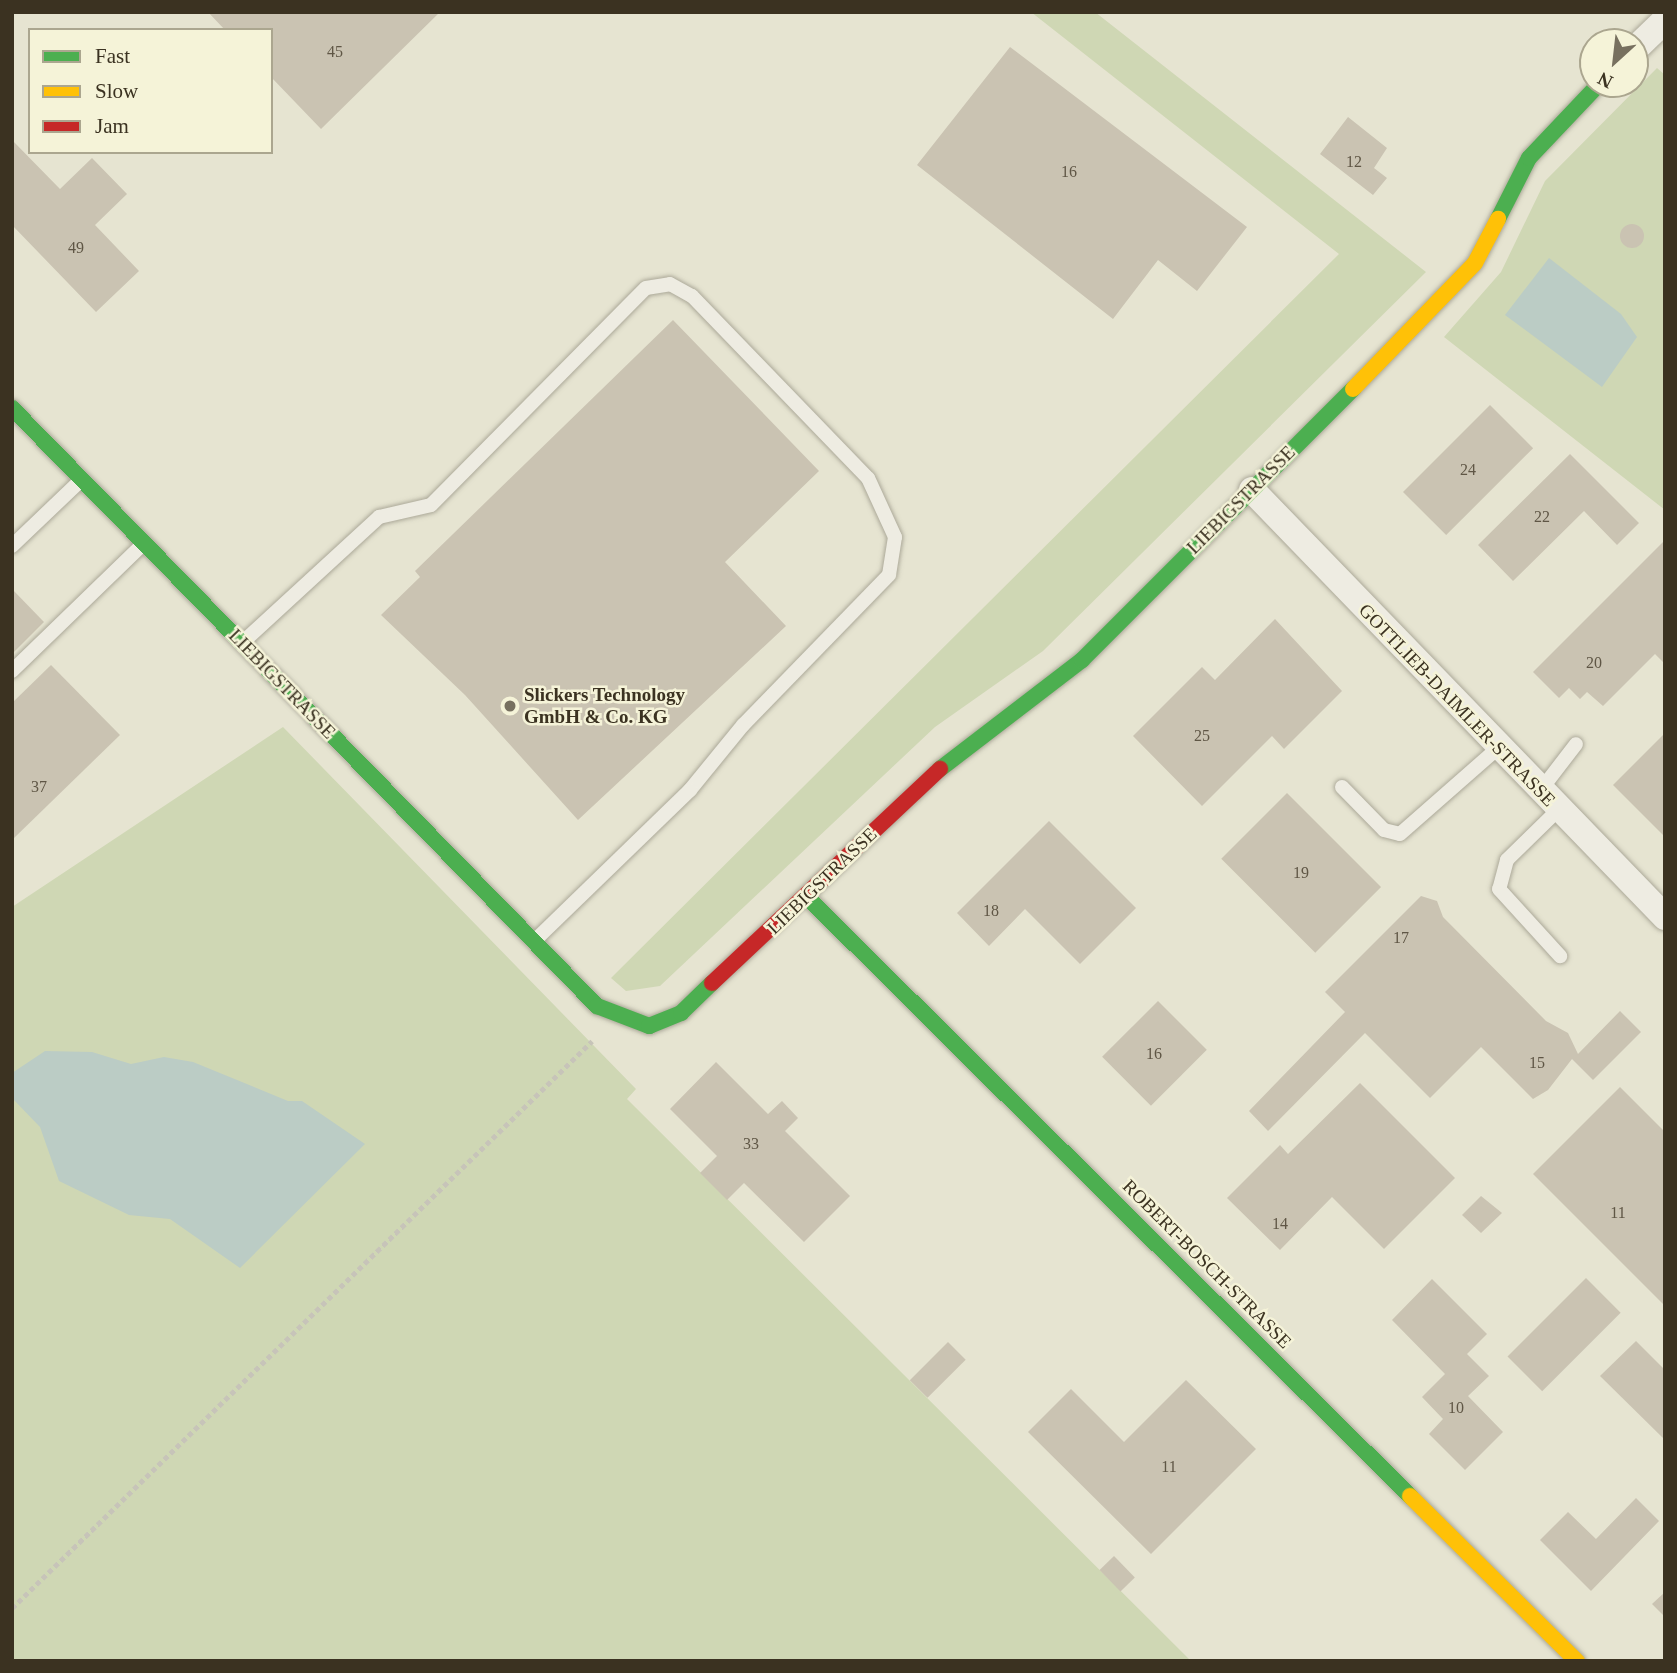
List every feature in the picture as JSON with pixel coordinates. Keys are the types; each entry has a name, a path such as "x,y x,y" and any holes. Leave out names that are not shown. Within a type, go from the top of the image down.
{"street":[{"name":"LIEBIGSTRASSE","path":"12,408 597,1006 616,1017 649,1026 681,1013 940,769 1052,687 1252,489 1461,280 1529,158 1586,98"},
{"name":"GOTTLIEB-DAIMLER-STRASSE","path":"1252,489 1498,748 1665,917"},
{"name":"ROBERT-BOSCH-STRASSE","path":"807,897 1577,1661"}],"lane":[{"path":"242,643 379,517 431,505 646,288 670,284 692,296 868,478 895,537 889,575 743,725 690,790 534,942"},
{"path":"12,546 82,480"},
{"path":"12,671 144,543"},
{"path":"1540,790 1576,744"},
{"path":"1342,787 1384,830 1400,834 1498,748"},
{"path":"1559,809 1507,860 1499,889 1560,956"}],"path":[{"path":"12,1608 616,1017"}],"green space":[{"path":"1031,12 1095,12 1426,272 1043,651 935,727 660,986 626,991 611,978 1339,254"},
{"path":"1657,68 1665,75 1665,510 1444,337 1501,272 1545,181 1627,98 1649,98 1649,76"},
{"path":"283,727 636,1089 627,1099 1191,1661 12,1661 12,907"}],"shaded area":[{"path":"1549,258 1621,314 1637,337 1602,387 1505,315"},
{"path":"45,1051 92,1052 131,1064 164,1057 193,1062 288,1101 302,1101 365,1144 240,1268 170,1219 129,1215 59,1181 40,1127 12,1098 12,1073"}],"building":[{"path":"208,12 440,12 321,129 273,79 273,28 223,28"},
{"path":"1010,47 1247,227 1197,291 1158,260 1113,319 917,165"},
{"path":"1348,117 1387,148 1374,168 1387,178 1373,195 1320,154"},
{"path":"12,140 60,189 92,158 127,194 95,225 139,271 96,312 12,225"},
{"path":"1632,224 1640,228 1644,236 1640,244 1632,248 1624,244 1620,236 1624,228"},
{"path":"673,320 819,471 725,562 786,626 578,820 465,695 381,615 420,577 415,571"},
{"path":"1490,405 1533,448 1446,535 1403,492"},
{"path":"1570,454 1639,523 1617,545 1584,511 1513,581 1478,545"},
{"path":"1665,540 1665,664 1655,654 1603,706 1587,692 1580,699 1569,688 1559,698 1533,672"},
{"path":"12,589 44,622 12,654"},
{"path":"1275,619 1342,691 1284,749 1272,736 1202,806 1133,736 1202,667 1215,680"},
{"path":"51,665 120,735 12,840 12,703"},
{"path":"1665,733 1665,837 1613,785"},
{"path":"1287,793 1381,887 1315,953 1221,859"},
{"path":"1049,821 1136,908 1080,964 1025,909 989,946 957,913"},
{"path":"1421,896 1437,901 1443,917 1546,1021 1568,1033 1578,1054 1620,1011 1641,1032 1593,1080 1572,1059 1548,1090 1533,1099 1481,1047 1430,1098 1365,1033 1268,1131 1249,1111 1345,1012 1325,992"},
{"path":"1158,1001 1207,1050 1151,1106 1102,1057"},
{"path":"716,1062 768,1114 782,1101 798,1118 785,1131 850,1196 804,1242 744,1183 727,1200 700,1173 717,1156 670,1109"},
{"path":"1360,1083 1455,1178 1384,1249 1332,1197 1280,1250 1227,1198 1280,1145 1288,1154"},
{"path":"1620,1087 1665,1132 1665,1306 1533,1174"},
{"path":"1481,1196 1502,1213 1481,1233 1462,1215"},
{"path":"1586,1278 1621,1313 1542,1391 1508,1356"},
{"path":"1432,1279 1487,1334 1467,1354 1489,1376 1468,1396 1503,1432 1465,1470 1429,1434 1443,1419 1422,1397 1445,1374 1392,1320"},
{"path":"1636,1341 1665,1370 1665,1440 1600,1376"},
{"path":"948,1342 966,1360 927,1398 910,1380"},
{"path":"1186,1380 1256,1449 1151,1554 1028,1432 1071,1389 1124,1442"},
{"path":"1636,1498 1659,1521 1591,1591 1540,1540 1568,1512 1596,1539"},
{"path":"1114,1556 1135,1578 1120,1591 1100,1570"},
{"path":"1665,1592 1665,1617 1652,1604"}],"traffic: fast":[{"path":"1498,219 1529,158 1586,98"},
{"path":"940,769 1082,660 1353,389"},
{"path":"12,408 597,1006 649,1026 681,1013 712,983"},
{"path":"807,897 1410,1496"}],"traffic: slow":[{"path":"1353,389 1475,263 1498,219"},
{"path":"1410,1496 1577,1661"}],"traffic: jam":[{"path":"712,983 940,769"}],"place":[{"name":"Slickers Technology GmbH & Co. KG","path":"510,706"}]}
